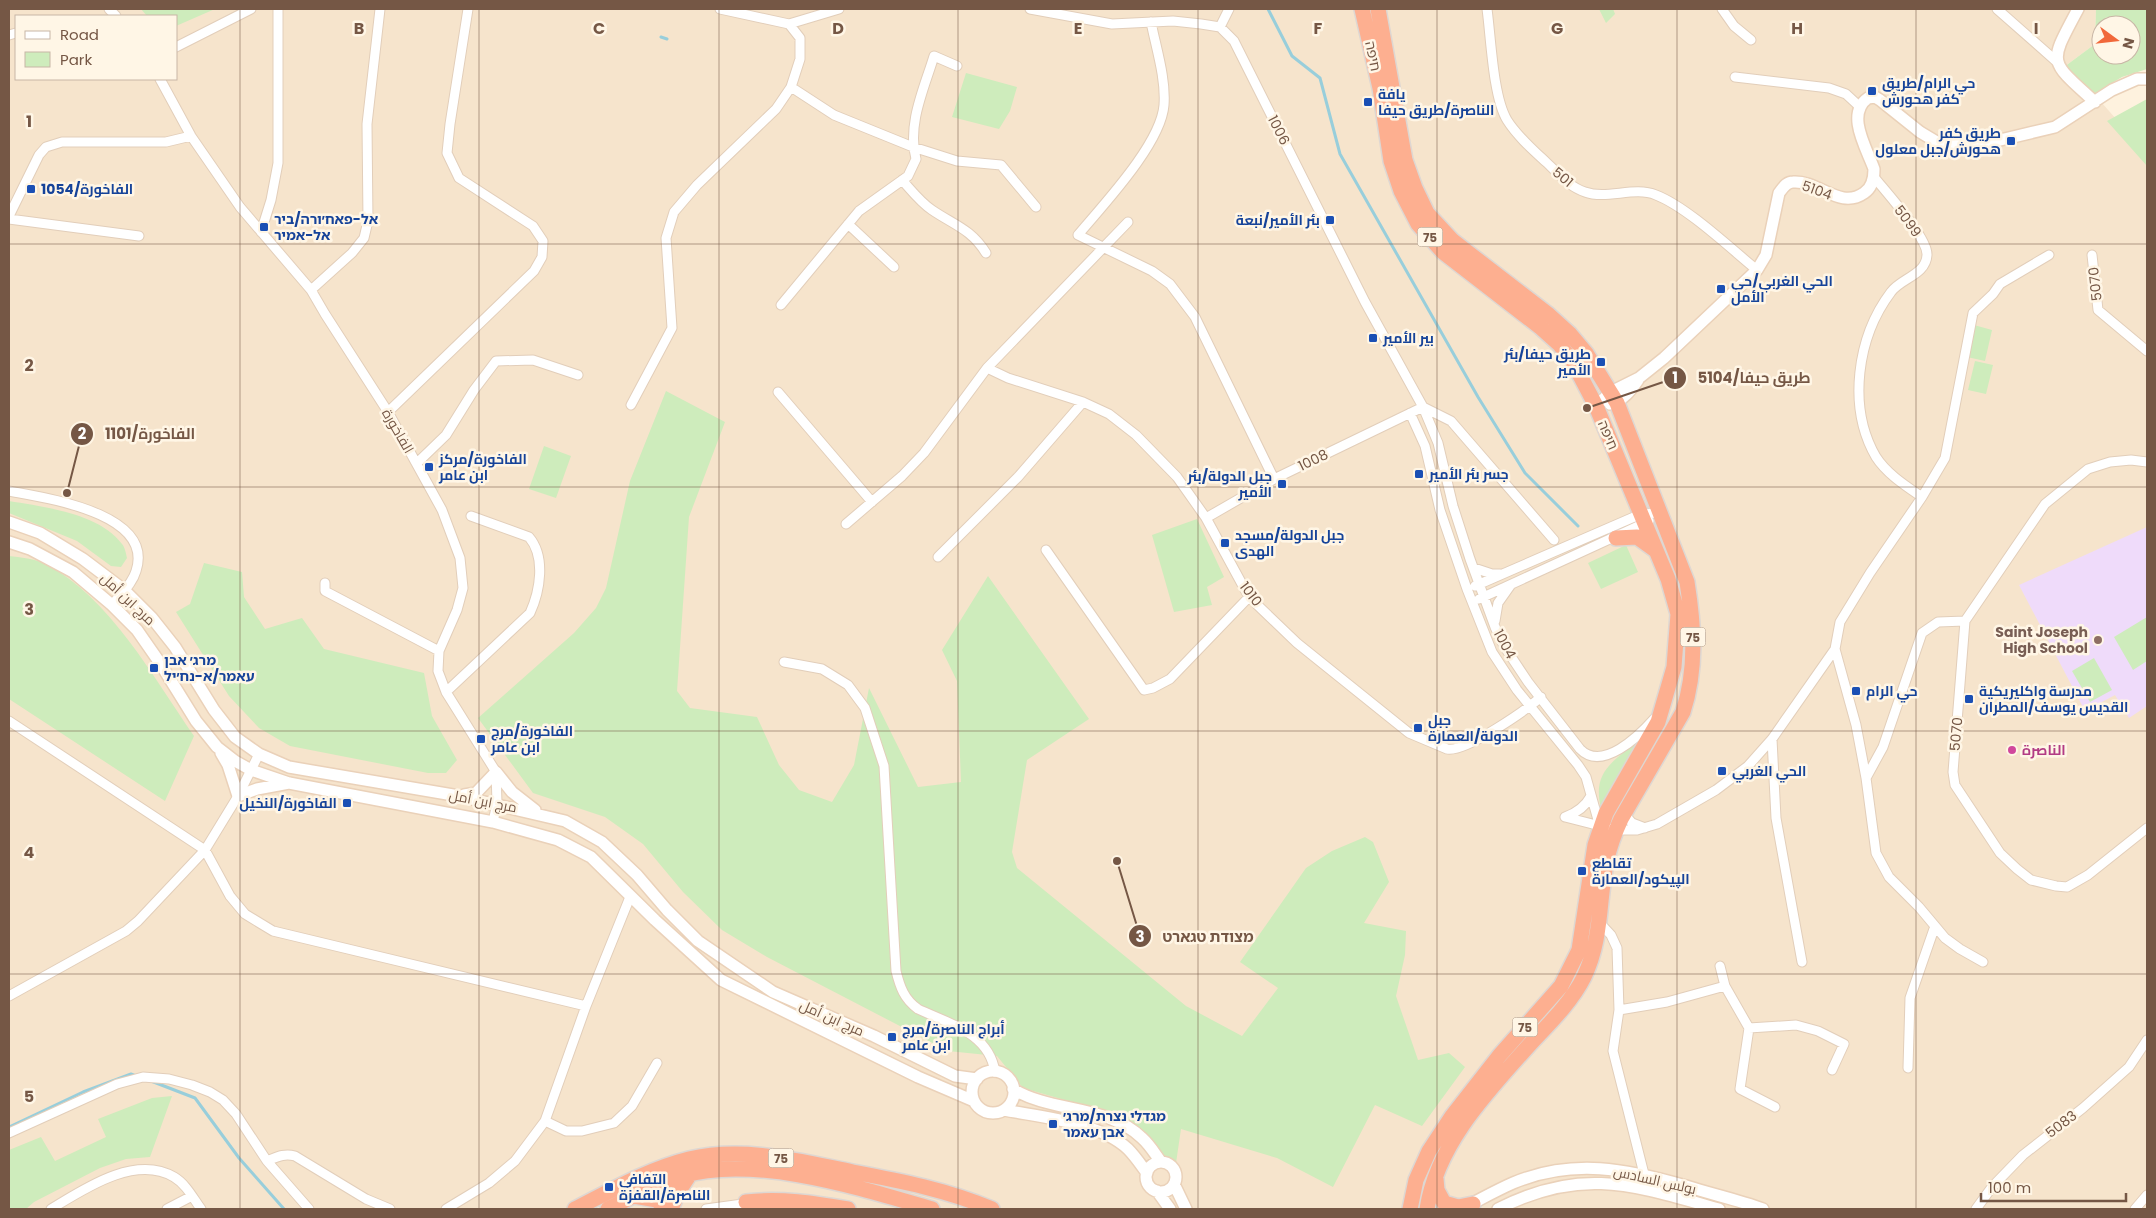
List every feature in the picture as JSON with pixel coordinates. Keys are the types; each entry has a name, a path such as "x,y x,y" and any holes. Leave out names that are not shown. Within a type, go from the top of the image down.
{"highway":[{"name":"חיפה","path":"1362,9 1380,88 1391,161 1401,191 1418,224 1444,252 1560,344 1574,364 1596,406 1668,578 1678,614 1674,667 1669,690 1658,722 1606,813 1600,827"},
{"name":"חיפה","path":"1378,9 1405,160 1427,213 1453,241 1549,315 1586,352 1614,397 1687,582 1692,613 1693,671 1683,712 1624,814"},
{"path":"1616,538 1638,538 1657,552"},
{"name":"75","path":"1427,1209 1439,1166 1464,1124 1574,995 1594,955 1600,922 1607,859 1616,830 1624,814"},
{"name":"75","path":"1410,1209 1416,1180 1433,1145 1457,1109 1499,1056 1561,986 1579,950 1586,914 1591,857 1600,827"},
{"name":"75","path":"575,1209 625,1183 658,1169 689,1159 719,1154 745,1153 802,1161 922,1186 953,1194 992,1209"},
{"path":"671,1209 678,1192 690,1174 697,1166 719,1154"},
{"path":"1401,1209 1423,1166"},
{"path":"1439,1166 1436,1178 1437,1190 1444,1203 1458,1208 1467,1206"},
{"name":"75","path":"608,1209 658,1184 690,1174 725,1169 768,1170 887,1196 932,1209"},
{"path":"634,1196 657,1200 665,1209"},
{"path":"746,1202 770,1200 810,1202 848,1209"}],"street":[{"path":"178,46 251,9"},
{"path":"261,232 271,200 278,163 278,9"},
{"path":"311,290 352,253 364,238 368,221 367,124 380,9"},
{"path":"388,412 534,271 542,257 544,241 533,226 459,178 447,154 468,9"},
{"path":"720,9 789,24 838,9"},
{"path":"1030,9 1112,24 1174,21 1220,27 1229,9"},
{"path":"1080,18 1082,9"},
{"name":"501","path":"1487,9 1500,104 1508,121 1539,156 1573,186 1586,193 1637,192 1655,195 1678,207 1757,270"},
{"path":"1722,9 1734,26 1750,40"},
{"path":"1997,9 2056,61 2066,76 2095,102"},
{"path":"2056,61 2061,38 2078,9"},
{"path":"1151,22 1163,88 1164,107 1156,130 1144,152 1126,178 1078,235 1103,249 1152,271 1170,284 1195,317 1274,479"},
{"path":"631,405 672,328 666,238 674,212 697,185 776,109 791,86 800,59 800,38 789,24"},
{"name":"1006","path":"1220,27 1234,41 1366,302 1423,407"},
{"path":"781,305 860,211 908,176 916,159 913,147 915,120 934,56 957,66"},
{"path":"1735,76 1829,88 1846,94 1860,107"},
{"path":"1874,177 1874,169 1857,124 1860,107 1868,98 1875,97 1920,132 1940,144 1975,146 2054,126 2112,90 2137,79 2147,79"},
{"name":"الفاخورة","path":"161,80 191,136 240,207 311,290 388,412 442,510 460,558 463,588 457,610 439,652 438,671 446,692 496,772"},
{"path":"791,86 834,115 913,147 957,161 1001,165 1036,207"},
{"path":"139,236 9,218 33,166 46,147 62,142 166,142 191,136"},
{"name":"5104","path":"1596,406 1614,397 1664,358 1757,270 1766,255 1779,194 1784,185 1793,182 1806,184 1839,198 1849,199 1865,192 1874,177"},
{"name":"5099","path":"1874,177 1910,222 1926,247 1927,257 1921,269 1893,289 1878,310 1866,342 1858,397 1863,427 1877,458 1892,476 1922,497"},
{"path":"902,180 916,197 930,209 968,231 980,243 986,253"},
{"path":"846,524 902,476 924,453 987,368 1128,222"},
{"path":"848,224 894,268"},
{"path":"1591,796 1579,811 1565,817 1616,830 1645,828 1657,824 1716,790 1748,766 1772,739 1835,649 1840,622 1870,573 1922,497 1945,458 1973,313 1993,294 2000,284 2049,255"},
{"name":"5070","path":"2092,255 2098,310 2147,351"},
{"path":"417,463 446,435 474,390 496,361 533,360 578,375"},
{"name":"1010","path":"987,368 1008,378 1083,402 1109,414 1136,435 1178,477 1206,518 1249,597 1297,643 1409,733 1447,749 1461,748 1498,728 1541,697"},
{"path":"778,392 872,502"},
{"path":"938,557 1018,477 1083,402"},
{"path":"1423,407 1451,421 1554,540"},
{"name":"1008","path":"1206,518 1274,479 1423,407"},
{"name":"1004","path":"1423,407 1438,443 1453,506 1495,626 1514,663 1584,753 1591,757 1600,758 1614,752 1639,734 1657,714 1669,690"},
{"name":"1004","path":"1410,413 1425,446 1440,510 1467,589 1492,652 1503,670 1586,777 1600,827"},
{"name":"5070","path":"2147,462 2132,460 2110,462 2088,469 2045,504 1965,621 1953,772 1955,785 2000,852 2017,870 2031,880 2067,887 2088,875 2147,828"},
{"path":"9,491 75,505 103,515 122,529 135,545 139,558 136,572 130,585 112,605"},
{"path":"1467,589 1659,513"},
{"path":"446,692 530,613 539,587 538,557 534,544 528,537 472,516"},
{"path":"1472,602 1616,538 1643,519"},
{"name":"مرج ابن أمل","path":"9,522 40,534 82,559 124,590 152,618 175,647 214,710 235,737 260,754 289,767 497,803 565,821 602,842 637,875 667,910 698,940 773,992 874,1036 955,1076 977,1079"},
{"name":"مرج ابن أمل","path":"9,542 30,549 73,572 112,605 137,630 196,721 217,747 235,761 251,770 289,782 493,822 558,840 591,857 630,896 721,980 909,1073 974,1101"},
{"path":"1046,550 1144,690 1153,688 1170,679 1249,597"},
{"path":"1474,568 1492,574 1502,574"},
{"path":"325,583 325,591 439,652"},
{"path":"1495,626 1498,603 1510,585"},
{"path":"1866,778 1884,747 1922,633 1938,622 1965,621"},
{"path":"1835,649 1856,725 1866,778 1876,853 1889,877 1935,926 1952,943 1983,962"},
{"path":"784,662 822,670 848,685 865,708 884,766 896,971 901,989 910,1003 918,1009 979,1039 993,1060 995,1072"},
{"path":"9,721 206,850 230,896 245,914 273,931 586,1006"},
{"path":"1772,739 1776,818 1802,962"},
{"path":"217,747 228,765 238,796"},
{"path":"9,996 126,931 206,850 260,754"},
{"path":"459,796 476,792 496,772"},
{"path":"493,822 497,803 496,772"},
{"path":"496,772 512,792 538,813"},
{"path":"238,796 257,789 289,782"},
{"path":"1624,814 1632,823 1645,828"},
{"path":"446,1209 489,1182 515,1161 545,1121 586,1006 630,896"},
{"path":"1586,914 1600,922 1611,935 1617,948 1619,1010 1613,1051 1644,1174"},
{"path":"1908,1068 1910,998 1935,926"},
{"path":"1720,966 1725,986 1749,1028 1740,1089 1775,1108"},
{"path":"1619,1010 1667,1002 1725,986"},
{"path":"1749,1028 1796,1025 1818,1031 1844,1044 1832,1070"},
{"name":"5083","path":"1976,1209 1992,1187 2022,1155 2083,1108 2116,1078 2128,1066 2147,1040"},
{"path":"545,1121 566,1131 582,1130 614,1123 632,1106 658,1063"},
{"path":"1004,1110 1012,1099 1013,1090 1009,1080 1004,1075 995,1072 984,1074 977,1079 972,1091 974,1101 980,1109 992,1113 1004,1110 1080,1125 1108,1135 1127,1148 1147,1173 1149,1186 1157,1191 1170,1209"},
{"path":"9,1133 118,1084 143,1077 169,1080 210,1092 223,1100 236,1114 267,1161 309,1209"},
{"path":"1013,1090 1028,1098 1116,1120 1142,1138 1161,1162"},
{"path":"267,1161 280,1155 288,1154 295,1156 366,1199 390,1209"},
{"path":"1147,1173 1154,1165 1161,1162 1167,1163 1174,1170 1176,1180 1174,1184 1167,1191 1157,1191"},
{"name":"بولس السادس","path":"1467,1206 1513,1183 1554,1171 1595,1168 1644,1174 1756,1208"},
{"path":"52,1209 87,1186 119,1174 142,1170 158,1170 173,1176 182,1183 201,1209"},
{"name":"بولس السادس","path":"1498,1209 1541,1191 1590,1182 1614,1183 1652,1190 1719,1209"},
{"path":"1174,1184 1186,1209"},
{"path":"2135,1209 2147,1195"},
{"path":"167,1209 192,1196"},
{"path":"706,1209 746,1202 782,1209"}],"shaded area":[{"path":"9,9 2096,9 2096,15 2091,15 2091,47 2064,67 2094,94 2147,154 2147,1209 9,1209"},
{"name":"Saint Joseph High School","path":"2147,527 2147,706 2129,718 2115,695 2085,711 2019,585"}],"green space":[{"path":"141,9 215,9 178,25 178,15 146,15"},
{"path":"1599,9 1613,9 1615,14 1606,23"},
{"path":"2096,9 2147,9 2147,69 2122,77 2094,94 2064,67 2091,47 2091,65 2141,65 2141,15 2096,15"},
{"path":"966,73 1017,87 1010,111 999,129 952,117"},
{"path":"2147,99 2147,166 2107,121"},
{"path":"1974,325 1992,330 1985,361 1967,357"},
{"path":"1975,361 1993,365 1986,394 1968,390"},
{"path":"666,391 725,422 689,517 677,691 690,708 757,717 779,765 799,790 832,802 854,765 869,688 918,787 961,782 957,681 942,650 988,576 1089,719 1027,760 1012,852 1017,868 1186,1006 1242,1036 1278,988 1240,962 1306,868 1332,851 1365,837 1373,842 1389,882 1364,923 1406,931 1405,955 1396,996 1418,1060 1449,1053 1465,1067 1422,1126 1375,1105 1333,1187 1277,1158 1181,1129 1176,1163 1161,1159 1124,1121 1075,1103 1023,1088 997,1056 948,1051 767,957 722,930 683,892 643,844 605,817 533,793 478,718 574,633 596,608 606,588 630,481"},
{"path":"544,446 571,456 556,498 529,489"},
{"path":"9,501 70,513 100,525 112,533 122,544 127,558 121,567 111,566 77,541 9,513"},
{"path":"1197,519 1224,577 1207,587 1212,605 1174,612 1152,535"},
{"path":"1626,545 1638,572 1601,589 1588,563"},
{"path":"9,556 46,564 69,579 91,597 129,641 194,736 165,801 9,699"},
{"path":"204,563 242,572 244,597 265,629 302,618 324,649 424,673 432,716 457,760 446,773 428,773 290,746 259,728 229,696 176,612 190,604"},
{"path":"2147,617 2147,661 2133,670 2114,637"},
{"path":"2094,658 2112,690 2090,702 2072,671"},
{"path":"1638,742 1601,808 1599,786 1606,769 1620,755"},
{"path":"172,1096 150,1157 126,1159 100,1168 34,1202 26,1209 9,1209 9,1150 41,1137 55,1161 106,1137 98,1119 152,1098"}],"waterway":[{"path":"1268,9 1292,56 1320,78 1340,154 1478,397 1525,473 1578,526"},
{"path":"661,37 667,39"},
{"path":"9,1127 83,1092 131,1074 136,1076"},
{"path":"151,1081 195,1098 239,1158 284,1209"}],"place":[{"name":"حي الرام/طريق كفر هحورش","path":"1872,91"},
{"name":"يافة الناصرة/طريق حيفا","path":"1368,102"},
{"name":"طريق كفر هحورش/جبل معلول","path":"2011,141"},
{"name":"الفاخورة/1054","path":"31,189"},
{"name":"بئر الأمير/نبعة","path":"1330,220"},
{"name":"אל-פאח׳ורה/ביר אל-אמיר","path":"264,227"},
{"name":"الحي الغربي/حي الأمل","path":"1721,289"},
{"name":"بير الأمير","path":"1373,338"},
{"name":"طريق حيفا/بئر الأمير","path":"1601,362"},
{"name":"طريق حيفا/5104","path":"1587,408"},
{"name":"الفاخورة/مركز ابن عامر","path":"429,467"},
{"name":"جسر بئر الأمير","path":"1419,474"},
{"name":"جبل الدولة/بئر الأمير","path":"1282,484"},
{"name":"الفاخورة/1101","path":"67,493"},
{"name":"جبل الدولة/مسجد الهدى","path":"1225,543"},
{"name":"Saint Joseph High School","path":"2098,640"},
{"name":"מרג׳ אבן עאמר/א-נח׳יל","path":"154,668"},
{"name":"حي الرام","path":"1856,691"},
{"name":"مدرسة واكليريكية القديس يوسف/المطران","path":"1969,699"},
{"name":"جبل الدولة/العمارة","path":"1418,728"},
{"name":"الفاخورة/مرج ابن عامر","path":"481,739"},
{"name":"الناصرة","path":"2012,750"},
{"name":"الحي الغربي","path":"1722,771"},
{"name":"الفاخورة/النخيل","path":"347,803"},
{"name":"מצודת טגארט","path":"1117,861"},
{"name":"تقاطع الپيكود/العمارة","path":"1582,871"},
{"name":"أبراج الناصرة/مرج ابن عامر","path":"892,1037"},
{"name":"מגדלי נצרת/מרג׳ אבן עאמר","path":"1053,1124"},
{"name":"التفافي الناصرة/القفزة","path":"609,1187"}]}
